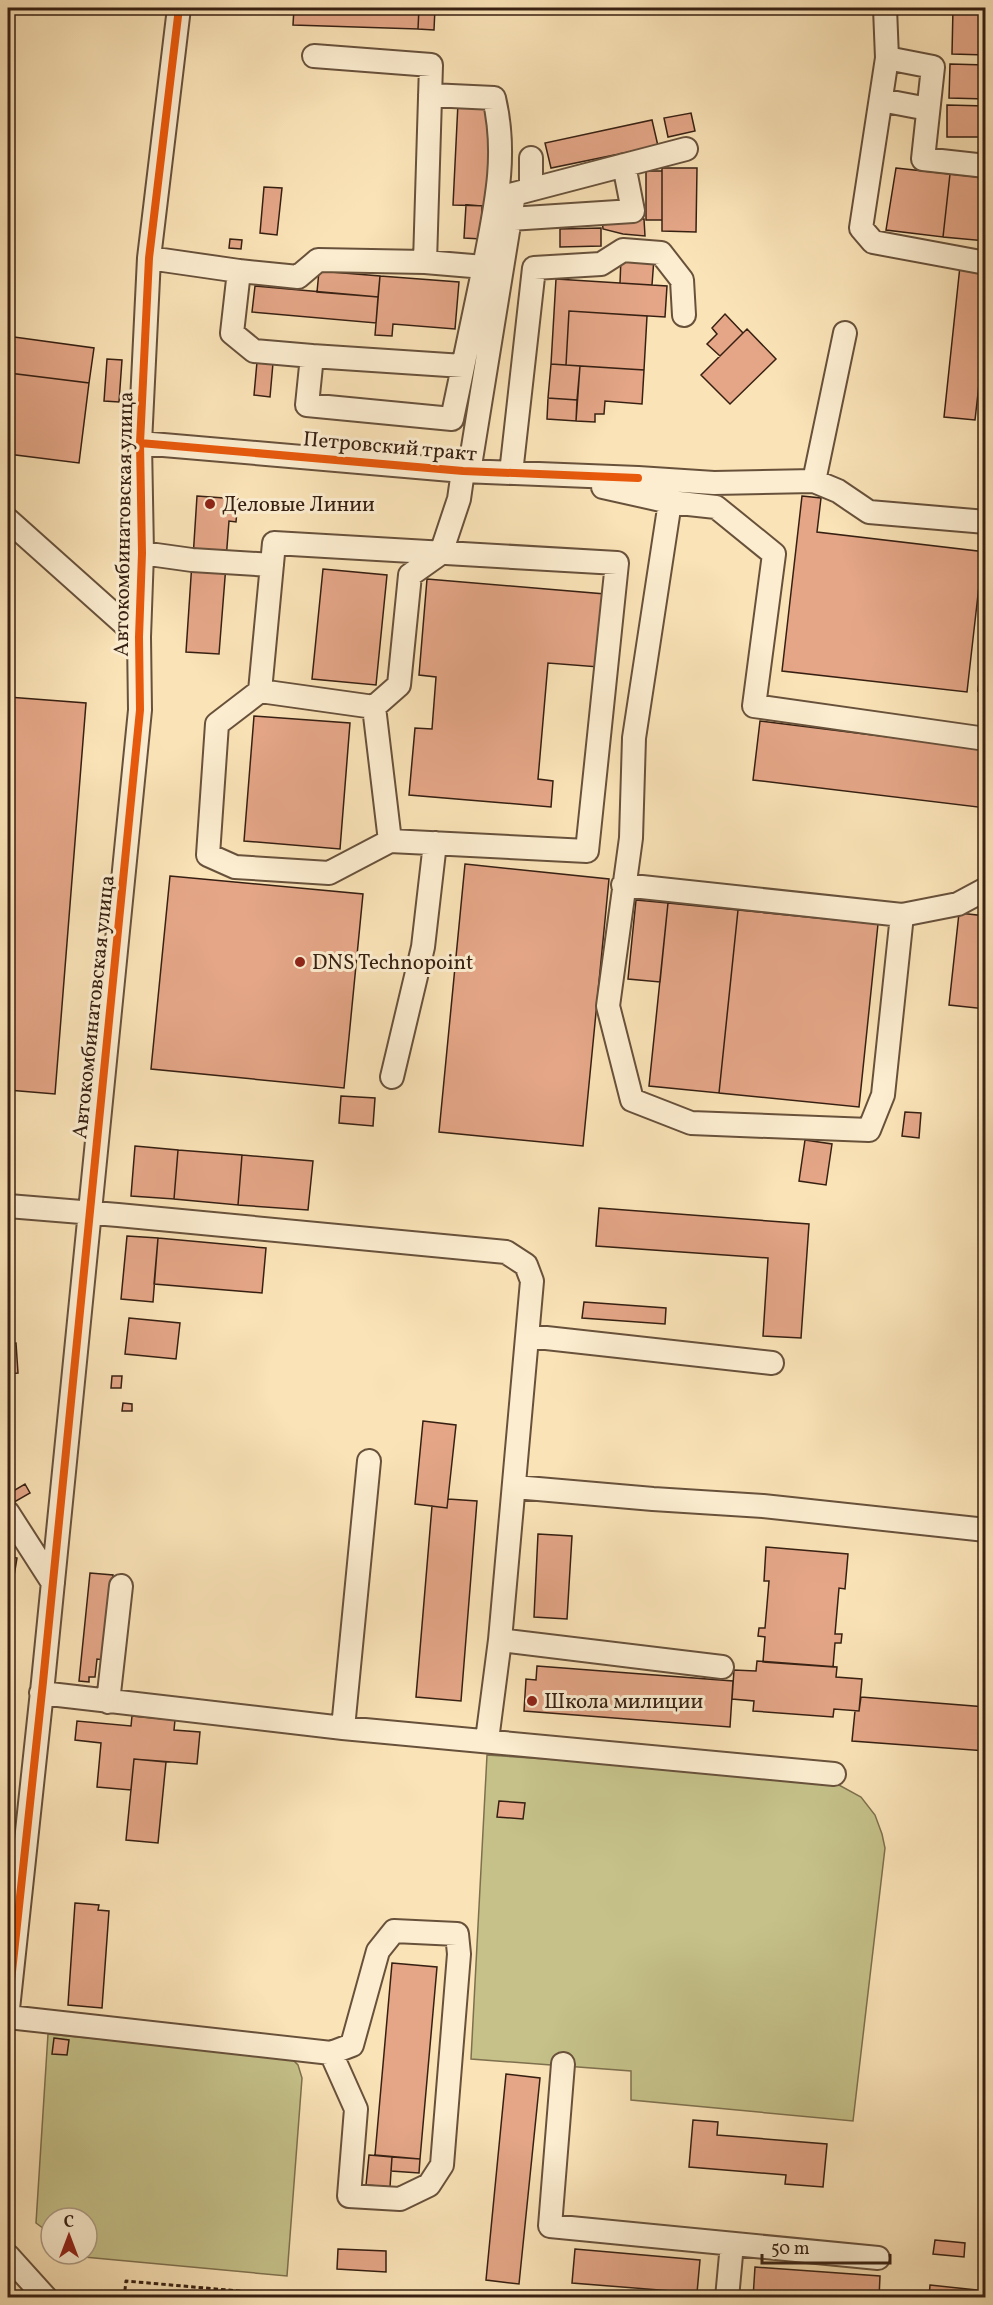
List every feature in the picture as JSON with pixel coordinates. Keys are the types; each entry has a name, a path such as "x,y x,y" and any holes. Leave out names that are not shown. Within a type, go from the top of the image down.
{"street":[{"name":"Автокомбинатовская улица","path":"8,2009 140,710 139,637 142,553 140,443 149,258 179,8"},
{"path":"885,8 887,58 861,228 873,242 986,263"},
{"path":"314,56 431,65 424,262"},
{"path":"887,58 933,67 923,159 986,166"},
{"path":"312,356 307,405 452,419 500,184 500,122 494,98 430,95"},
{"path":"880,100 928,109"},
{"path":"260,691 274,543 441,553 617,563 587,851 390,841 329,873 235,867 208,855 217,724 260,691 374,707 399,685 410,575 441,553 466,471 514,194 686,148"},
{"path":"531,158 531,189"},
{"path":"510,219 633,211 624,165"},
{"path":"511,473 534,268 602,264 623,250 661,253 682,280 684,315"},
{"path":"149,258 298,277 318,260 424,262 484,267"},
{"path":"239,271 232,333 254,351 463,366"},
{"path":"845,333 814,481 838,491 869,512 986,522"},
{"name":"Петровский тракт","path":"140,443 466,471 714,483 814,481"},
{"path":"546,474 670,502 716,507 774,554 753,706 986,739"},
{"path":"670,502 634,738 631,838 608,1006 633,1101 691,1123 869,1130 883,1095 902,915"},
{"path":"8,520 139,637"},
{"path":"142,553 192,560 272,565"},
{"path":"374,707 390,841"},
{"path":"392,1077 423,947 435,843"},
{"path":"623,885 902,915 958,904 986,889"},
{"path":"8,1206 506,1252 526,1265 532,1281 528,1336 500,1640 487,1740"},
{"path":"528,1336 772,1363"},
{"path":"343,1728 369,1461"},
{"path":"515,1487 763,1506 986,1530"},
{"path":"8,1513 53,1583"},
{"path":"108,1702 121,1586"},
{"path":"500,1640 722,1667"},
{"path":"41,1693 343,1728 834,1774"},
{"path":"8,2017 331,2053 352,2045 378,1951 394,1931 457,1934 459,1954 442,2165 429,2185 400,2199 349,2196 356,2109 331,2053"},
{"path":"563,2064 550,2226 878,2258"},
{"path":"728,2298 732,2244"},
{"path":"8,2256 46,2298"}],"path":[{"path":"124,2298 126,2281 318,2298"}],"shaded area":[{"path":"487,1755 637,1765 839,1785 861,1797 875,1815 885,1848 853,2121 631,2100 631,2071 471,2059"},
{"path":"48,2034 291,2058 298,2065 302,2078 287,2276 99,2258 99,2206 39,2206 39,2225 36,2223"}],"building":[{"path":"294,8 419,8 418,29 293,25"},
{"path":"419,8 435,8 434,30 418,29"},
{"path":"953,8 986,8 986,55 952,54"},
{"path":"950,64 986,65 986,99 949,98"},
{"path":"458,103 493,105 488,206 453,205"},
{"path":"947,105 986,106 986,137 947,137"},
{"path":"691,113 695,131 668,137 664,118"},
{"path":"652,120 658,146 551,168 545,143"},
{"path":"662,168 697,168 696,232 662,231"},
{"path":"896,168 950,174 943,237 886,230"},
{"path":"646,171 662,171 662,220 646,220"},
{"path":"950,174 986,178 986,241 943,237"},
{"path":"264,187 282,188 277,235 260,233"},
{"path":"466,205 482,206 481,239 464,238"},
{"path":"602,217 644,219 645,236 603,229"},
{"path":"601,228 601,246 560,247 560,229"},
{"path":"230,239 242,240 241,249 229,248"},
{"path":"621,258 654,258 652,285 620,283"},
{"path":"960,266 986,268 986,322 975,420 944,417"},
{"path":"319,271 380,276 378,297 317,292"},
{"path":"380,276 459,282 455,329 393,324 392,336 375,335"},
{"path":"556,279 667,286 665,317 569,311 566,365 551,364"},
{"path":"255,286 378,297 376,323 252,312"},
{"path":"569,311 647,316 644,370 566,365"},
{"path":"725,314 743,333 720,356 707,344 717,334 712,328"},
{"path":"747,329 776,359 730,404 701,375"},
{"path":"14,337 94,348 89,383 9,373"},
{"path":"107,359 122,360 119,402 104,401"},
{"path":"257,362 273,363 270,397 254,395"},
{"path":"551,364 580,366 577,400 548,398"},
{"path":"580,366 644,370 642,404 605,401 604,414 595,414 595,422 576,421"},
{"path":"9,373 89,383 79,463 8,454"},
{"path":"548,398 577,400 576,421 547,419"},
{"path":"197,496 238,499 236,522 229,521 226,560 193,558"},
{"path":"802,496 821,498 817,532 986,552 986,578 980,577 967,692 782,671"},
{"path":"192,562 226,565 219,654 186,652"},
{"path":"323,569 387,575 376,685 312,679"},
{"path":"427,579 605,594 599,667 548,663 538,779 553,781 551,807 409,795 415,728 432,729 436,677 419,675"},
{"path":"980,671 986,672 986,692 978,691"},
{"path":"8,697 86,703 55,1094 8,1090"},
{"path":"254,716 350,723 340,849 244,841"},
{"path":"760,721 986,749 986,808 753,780"},
{"path":"465,864 609,879 583,1146 439,1132"},
{"path":"170,876 363,894 344,1088 151,1069"},
{"path":"636,900 668,903 660,982 628,979"},
{"path":"668,903 738,910 719,1093 649,1086"},
{"path":"738,910 878,924 859,1107 719,1093"},
{"path":"959,913 986,916 986,1009 949,1005"},
{"path":"341,1096 375,1098 373,1126 339,1123"},
{"path":"905,1112 921,1113 919,1138 902,1136"},
{"path":"805,1140 832,1144 826,1185 799,1181"},
{"path":"135,1146 178,1150 174,1199 131,1196"},
{"path":"178,1150 242,1155 238,1205 174,1199"},
{"path":"242,1155 313,1161 308,1210 238,1205"},
{"path":"599,1208 809,1224 801,1338 763,1336 768,1258 596,1246"},
{"path":"127,1236 158,1238 153,1302 121,1299"},
{"path":"158,1238 266,1248 262,1293 154,1284"},
{"path":"584,1302 666,1308 665,1324 582,1318"},
{"path":"129,1318 180,1323 176,1359 125,1354"},
{"path":"16,1343 18,1373 8,1374 8,1344"},
{"path":"112,1376 122,1376 121,1388 111,1388"},
{"path":"123,1403 132,1404 132,1411 122,1411"},
{"path":"423,1421 456,1425 447,1508 415,1504"},
{"path":"25,1484 30,1493 11,1504 8,1494"},
{"path":"448,1499 477,1501 461,1701 416,1697 432,1506 447,1508"},
{"path":"538,1534 572,1536 567,1619 534,1617"},
{"path":"766,1547 848,1554 845,1589 839,1588 835,1634 842,1634 841,1643 835,1643 833,1667 763,1662 765,1637 758,1636 759,1628 765,1628 769,1581 764,1581"},
{"path":"8,1556 17,1558 12,1588 8,1587"},
{"path":"90,1573 113,1575 104,1660 97,1659 95,1677 89,1677 89,1682 79,1681"},
{"path":"757,1661 837,1667 836,1677 862,1679 859,1711 834,1709 833,1717 753,1711 754,1701 732,1699 734,1670 756,1671"},
{"path":"537,1666 733,1681 730,1727 524,1711 526,1679 536,1680"},
{"path":"861,1697 986,1707 986,1751 852,1741 855,1711 859,1711"},
{"path":"132,1716 175,1720 174,1730 200,1732 197,1764 134,1759 131,1790 97,1787 101,1743 75,1740 77,1721 131,1726"},
{"path":"134,1759 166,1762 158,1843 126,1840"},
{"path":"499,1801 525,1803 523,1819 497,1817"},
{"path":"75,1903 99,1905 98,1910 109,1911 102,2008 68,2005"},
{"path":"392,1963 437,1967 420,2159 375,2155"},
{"path":"54,2038 69,2040 67,2055 52,2054"},
{"path":"506,2074 540,2078 519,2284 486,2280"},
{"path":"693,2120 718,2122 717,2135 827,2144 823,2187 785,2184 786,2175 689,2167"},
{"path":"369,2155 392,2157 390,2187 366,2185"},
{"path":"392,2157 420,2159 419,2173 391,2171"},
{"path":"935,2240 965,2243 964,2257 933,2254"},
{"path":"338,2249 386,2251 386,2272 337,2269"},
{"path":"575,2249 700,2260 697,2293 572,2283"},
{"path":"755,2267 880,2276 879,2298 753,2298"},
{"path":"930,2285 986,2291 986,2298 929,2298"}],"cycle path":[{"path":"8,2009 140,710 139,637 142,553 140,443 149,258 179,8"},
{"path":"140,443 463,471 638,478"}],"place":[{"name":"Деловые Линии","path":"210,504"},
{"name":"DNS Technopoint","path":"300,962"},
{"name":"Школа милиции","path":"532,1701"}]}
